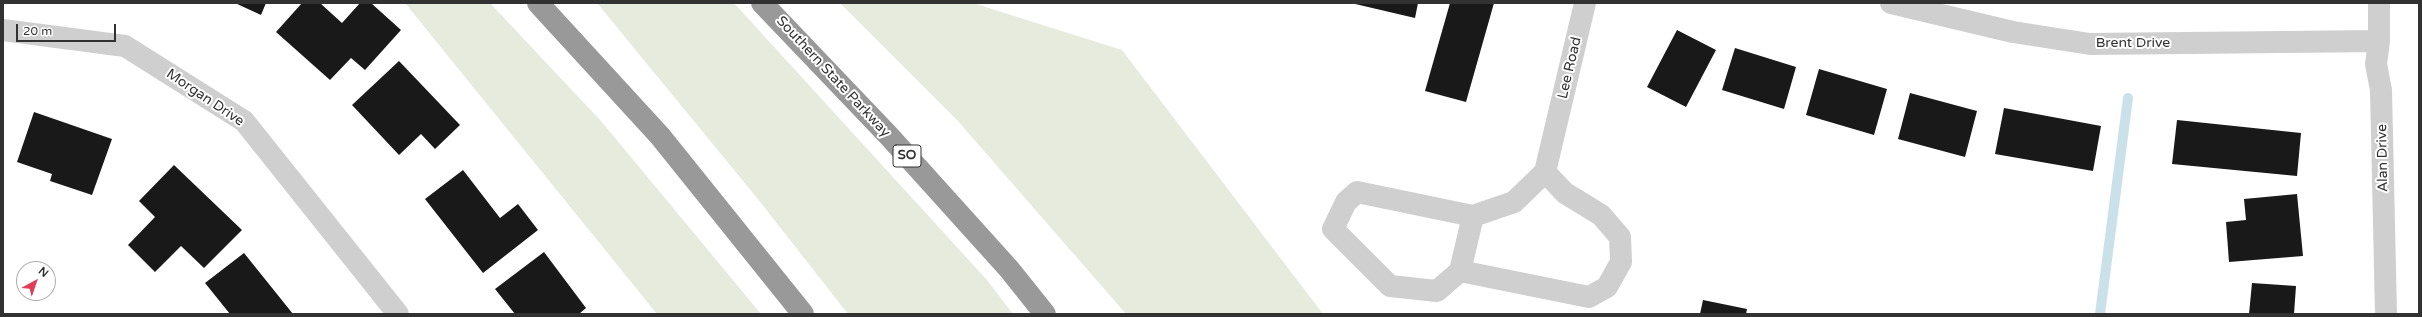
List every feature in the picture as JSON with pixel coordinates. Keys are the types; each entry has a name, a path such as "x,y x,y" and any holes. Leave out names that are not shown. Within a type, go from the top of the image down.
{"highway":[{"path":"538,3 660,136 803,314"},
{"name":"Southern State Parkway","path":"762,3 900,148 1009,269 1045,314"}],"street":[{"name":"Lee Road","path":"1545,172 1585,3"},
{"name":"Brent Drive","path":"1891,3 2013,32 2090,44 2379,40"},
{"name":"Alan Drive","path":"2379,3 2379,40 2376,64 2381,90 2386,314"},
{"name":"Morgan Drive","path":"3,30 125,46 244,121 398,314"},
{"path":"1460,271 1589,298 1607,287 1621,262 1620,237 1602,215 1565,193 1545,172 1514,202 1473,216 1357,192 1346,202 1334,229 1390,286 1437,291 1460,271 1473,216"}],"shaded area":[{"path":"405,3 490,3 601,121 761,314 657,314"},
{"path":"597,3 734,3 987,280 1013,314 848,314 757,198"},
{"path":"840,3 973,3 1122,50 1323,314 1126,314 957,120"}],"building":[{"path":"235,3 266,3 261,15"},
{"path":"302,3 320,3 342,23 360,3 371,3 401,30 365,70 351,58 330,80 276,32"},
{"path":"1351,3 1418,3 1415,18"},
{"path":"1450,3 1494,3 1466,102 1425,91"},
{"path":"1677,30 1716,50 1686,107 1647,87"},
{"path":"1735,48 1796,67 1784,109 1722,90"},
{"path":"399,61 460,125 435,149 421,134 399,155 352,105"},
{"path":"1819,69 1887,89 1874,135 1806,115"},
{"path":"1910,93 1977,111 1965,157 1898,139"},
{"path":"2004,108 2101,126 2093,171 1995,154"},
{"path":"34,112 112,139 92,195 50,181 52,174 17,162"},
{"path":"2177,120 2301,133 2297,176 2172,164"},
{"path":"174,165 242,230 204,268 181,246 155,272 128,245 155,217 139,201"},
{"path":"463,170 500,218 518,204 538,230 483,273 425,199"},
{"path":"2297,194 2303,256 2229,262 2226,222 2246,220 2244,199"},
{"path":"544,252 586,308 579,314 515,314 495,289"},
{"path":"244,253 293,314 230,314 205,283"},
{"path":"2252,283 2296,286 2294,314 2249,314"},
{"path":"1703,300 1747,309 1746,314 1700,314"}],"waterway":[{"path":"2100,314 2128,98"}]}
